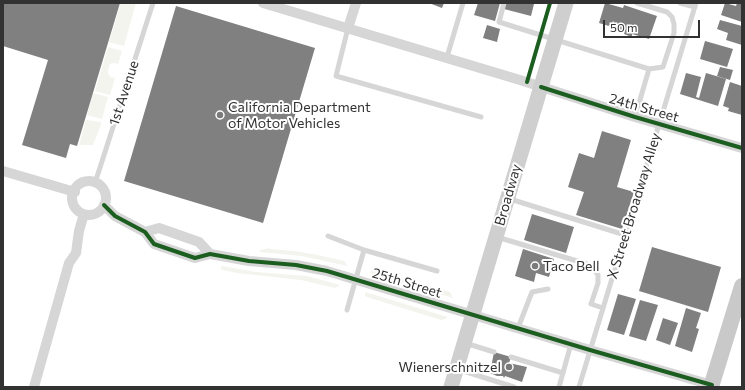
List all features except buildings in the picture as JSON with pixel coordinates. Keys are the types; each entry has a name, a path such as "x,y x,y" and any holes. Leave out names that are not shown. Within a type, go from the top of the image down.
{"main road":[{"name":"Broadway","path":"450,387 566,3"},
{"path":"712,386 742,286"}],"street":[{"name":"24th Street","path":"263,3 446,57 635,117 742,148"},
{"path":"348,28 356,3"},
{"path":"3,171 74,192"},
{"path":"88,181 95,182 103,188 106,194 104,205 101,210 96,213 84,214 75,207 73,202 74,192 82,183 88,181"},
{"name":"25th Street","path":"104,205 115,216 145,232 154,244 195,258 210,254 248,262 296,265 327,271 712,386"},
{"path":"34,387 69,263 76,253 79,231 84,214"},
{"name":"25th Street","path":"145,232 159,228 199,242 210,254"}],"lane":[{"name":"1st Avenue","path":"95,182 153,3"},
{"path":"446,57 463,3"},
{"path":"504,3 498,22 649,69 663,67 674,33 672,17 667,12 637,3"},
{"path":"680,3 695,5"},
{"name":"X Street Broadway Alley","path":"579,387 695,5"},
{"path":"348,28 336,76 481,117"},
{"path":"635,117 649,69"},
{"path":"507,198 625,235"},
{"path":"328,236 364,250 437,271"},
{"path":"496,237 587,264 594,269 598,275 598,283 592,304 603,308"},
{"path":"347,310 364,250"},
{"path":"518,328 532,292 548,289"},
{"path":"464,343 494,352"},
{"path":"559,387 571,344"},
{"path":"511,357 563,373"},
{"path":"456,369 514,387"}],"shaded area":[{"path":"121,3 136,3 124,46 109,42"},
{"path":"108,47 122,51 118,64 110,64 108,70 110,77 115,78 110,95 95,91"},
{"path":"93,93 108,97 102,119 87,115"},
{"path":"86,120 101,122 101,125 93,145 79,145"},
{"path":"270,248 318,255 344,261 347,266 302,256 260,252 260,250"},
{"path":"221,266 256,272 307,276 340,285 335,288 301,280 237,273 223,270 221,269"},
{"path":"372,270 450,292 453,298 370,273"},
{"path":"365,292 448,317 441,320 367,297 365,296"}],"cycle path":[{"path":"527,82 550,3"},
{"path":"541,87 635,117 742,148"},
{"path":"104,205 115,216 145,232 154,244 195,258 210,254 249,261 296,265 327,271 712,385"}],"place":[{"name":"California Department of Motor Vehicles","path":"220,115"},
{"name":"Taco Bell","path":"535,266"},
{"name":"Wienerschnitzel","path":"509,367"}]}
